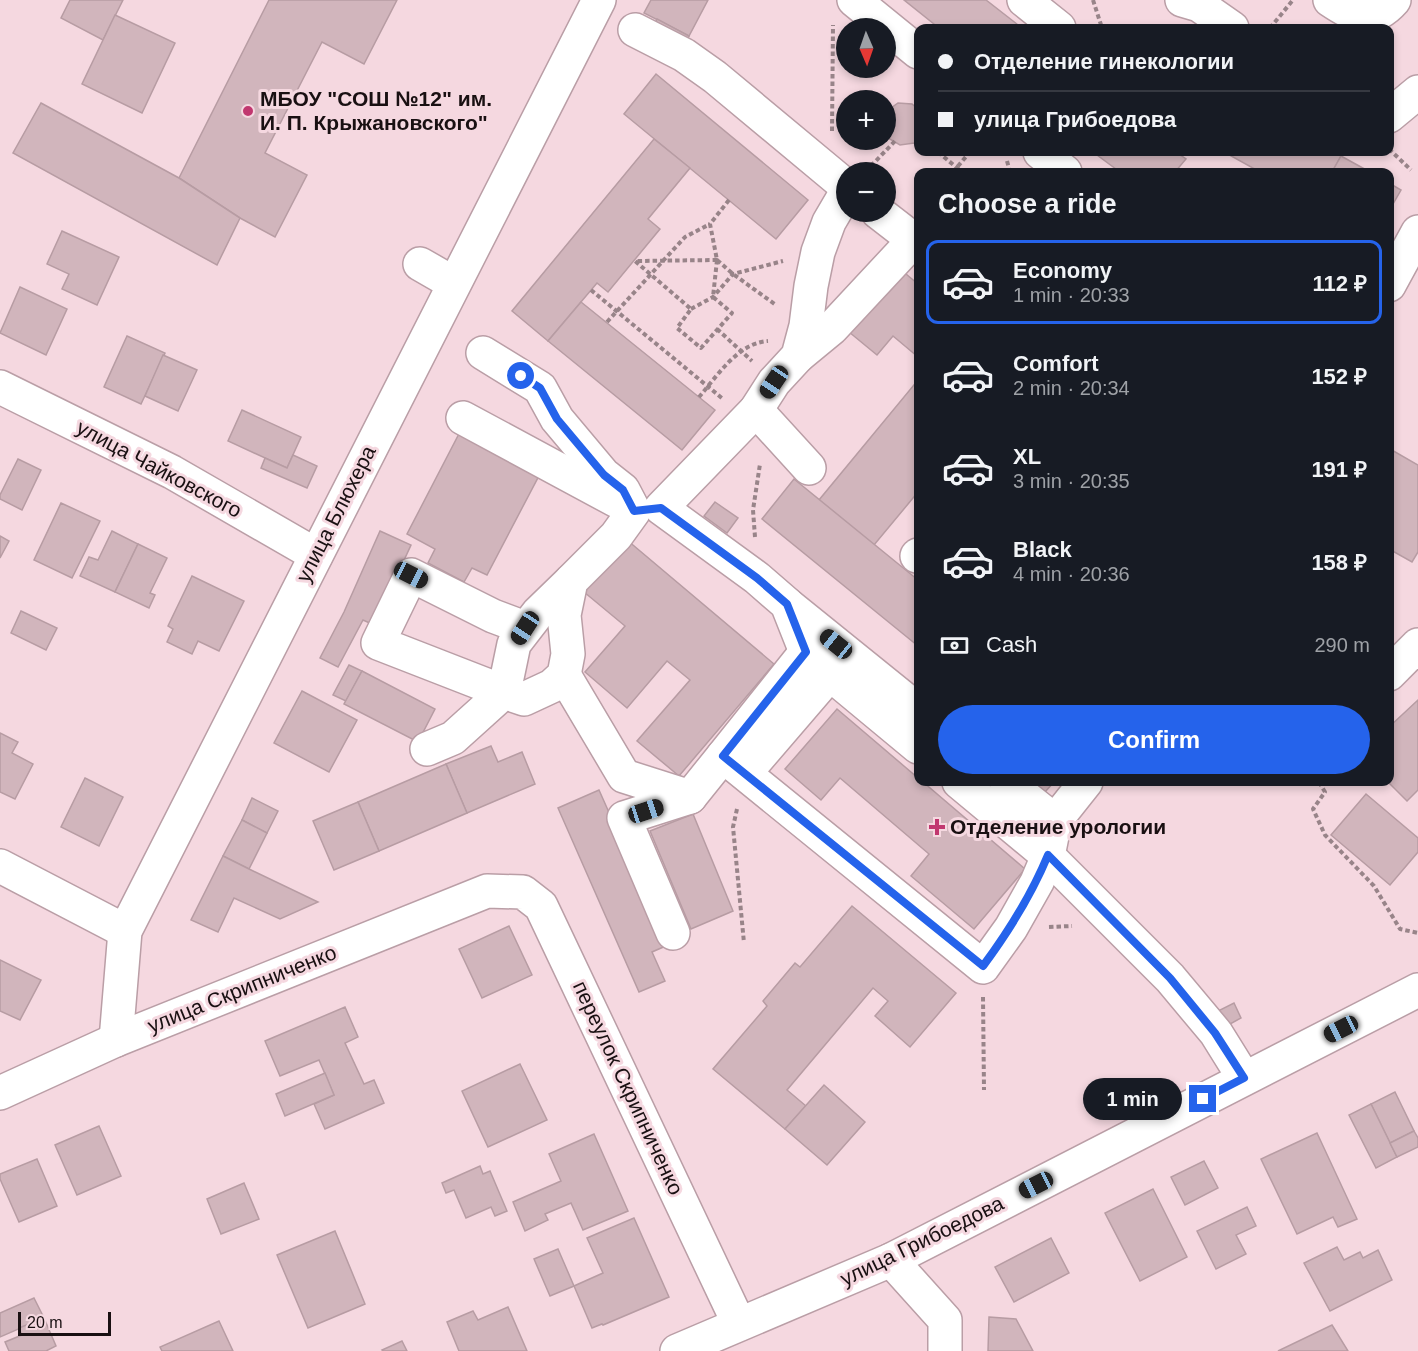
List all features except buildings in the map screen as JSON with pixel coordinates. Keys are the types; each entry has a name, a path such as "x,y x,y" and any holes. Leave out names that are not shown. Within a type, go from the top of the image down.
{"street":[{"name":"улица Блюхера","path":"116,1040 124,931 599,0"},
{"path":"1024,0 1054,24"},
{"path":"1182,0 1199,5 1226,24"},
{"path":"1330,0 1350,13 1369,17 1388,8 1394,0"},
{"path":"844,11 914,50"},
{"path":"635,30 684,55 714,77 836,178"},
{"path":"1394,112 1418,92"},
{"path":"1045,156 1060,168"},
{"path":"427,749 453,738 504,692 514,644 525,628 571,581 616,536 756,417 774,382 802,342 818,252 836,210"},
{"path":"891,222 914,240"},
{"path":"1394,276 1418,232"},
{"path":"802,342 832,328 914,244"},
{"path":"420,264 453,284"},
{"path":"483,353 540,388 557,419 604,475 647,509"},
{"name":"улица Чайковского","path":"0,387 172,472 316,555"},
{"path":"756,417 809,468"},
{"path":"463,418 647,509 757,578 914,707"},
{"path":"525,628 493,616 411,575 378,643 524,699 552,686 564,675 568,654 564,615 571,581"},
{"path":"787,604 806,652 914,744"},
{"path":"1394,670 1418,645"},
{"path":"734,764 806,652"},
{"path":"624,818 690,796 734,764 830,674"},
{"path":"564,675 624,776 624,818 673,933"},
{"path":"734,764 983,966 1011,928 1037,882 1048,855 1055,821 1083,786"},
{"path":"624,776 690,796"},
{"path":"964,786 1048,855 1170,978 1215,1033 1244,1078"},
{"path":"1011,786 1055,821"},
{"path":"0,866 124,931"},
{"name":"улица Скрипниченко","path":"0,1093 116,1040 487,891"},
{"name":"переулок Скрипниченко","path":"487,891 523,892 541,906 739,1324"},
{"name":"улица Грибоедова","path":"677,1351 891,1260 1418,990"},
{"path":"891,1260 945,1320 945,1351"}],"path":[{"path":"1093,0 1101,24"},
{"path":"1273,24 1293,0"},
{"path":"831,141 831,44 844,11"},
{"path":"874,162 886,150"},
{"path":"1394,153 1412,170"},
{"path":"942,156 953,168"},
{"path":"957,168 967,156"},
{"path":"607,322 685,237 710,224 729,200"},
{"path":"710,224 717,260 713,297"},
{"path":"713,297 732,313 701,348 677,328 691,309 713,297 733,274 818,252"},
{"path":"691,309 634,261 717,260 802,342"},
{"path":"591,290 708,387 756,417 753,510 757,578"},
{"path":"717,329 774,382"},
{"path":"699,397 741,351 758,342 781,340 802,342"},
{"path":"734,764 733,827 744,943"},
{"path":"1321,786 1325,792 1313,809 1326,835 1374,886 1400,929 1418,933"},
{"path":"1011,928 1117,925"},
{"path":"983,966 984,1090"}],"place":[{"name":"МБОУ \"СОШ №12\" им. И. П. Крыжановского\"","path":"248,111"},
{"name":"Отделение урологии","path":"937,827"}],"route":[{"path":"521,376 540,388 557,419 604,475 623,490 634,511 661,508 757,578 787,604 806,652 723,756 983,966 1011,928 1037,882 1048,855 1170,978 1215,1033 1244,1078 1203,1099"}]}
